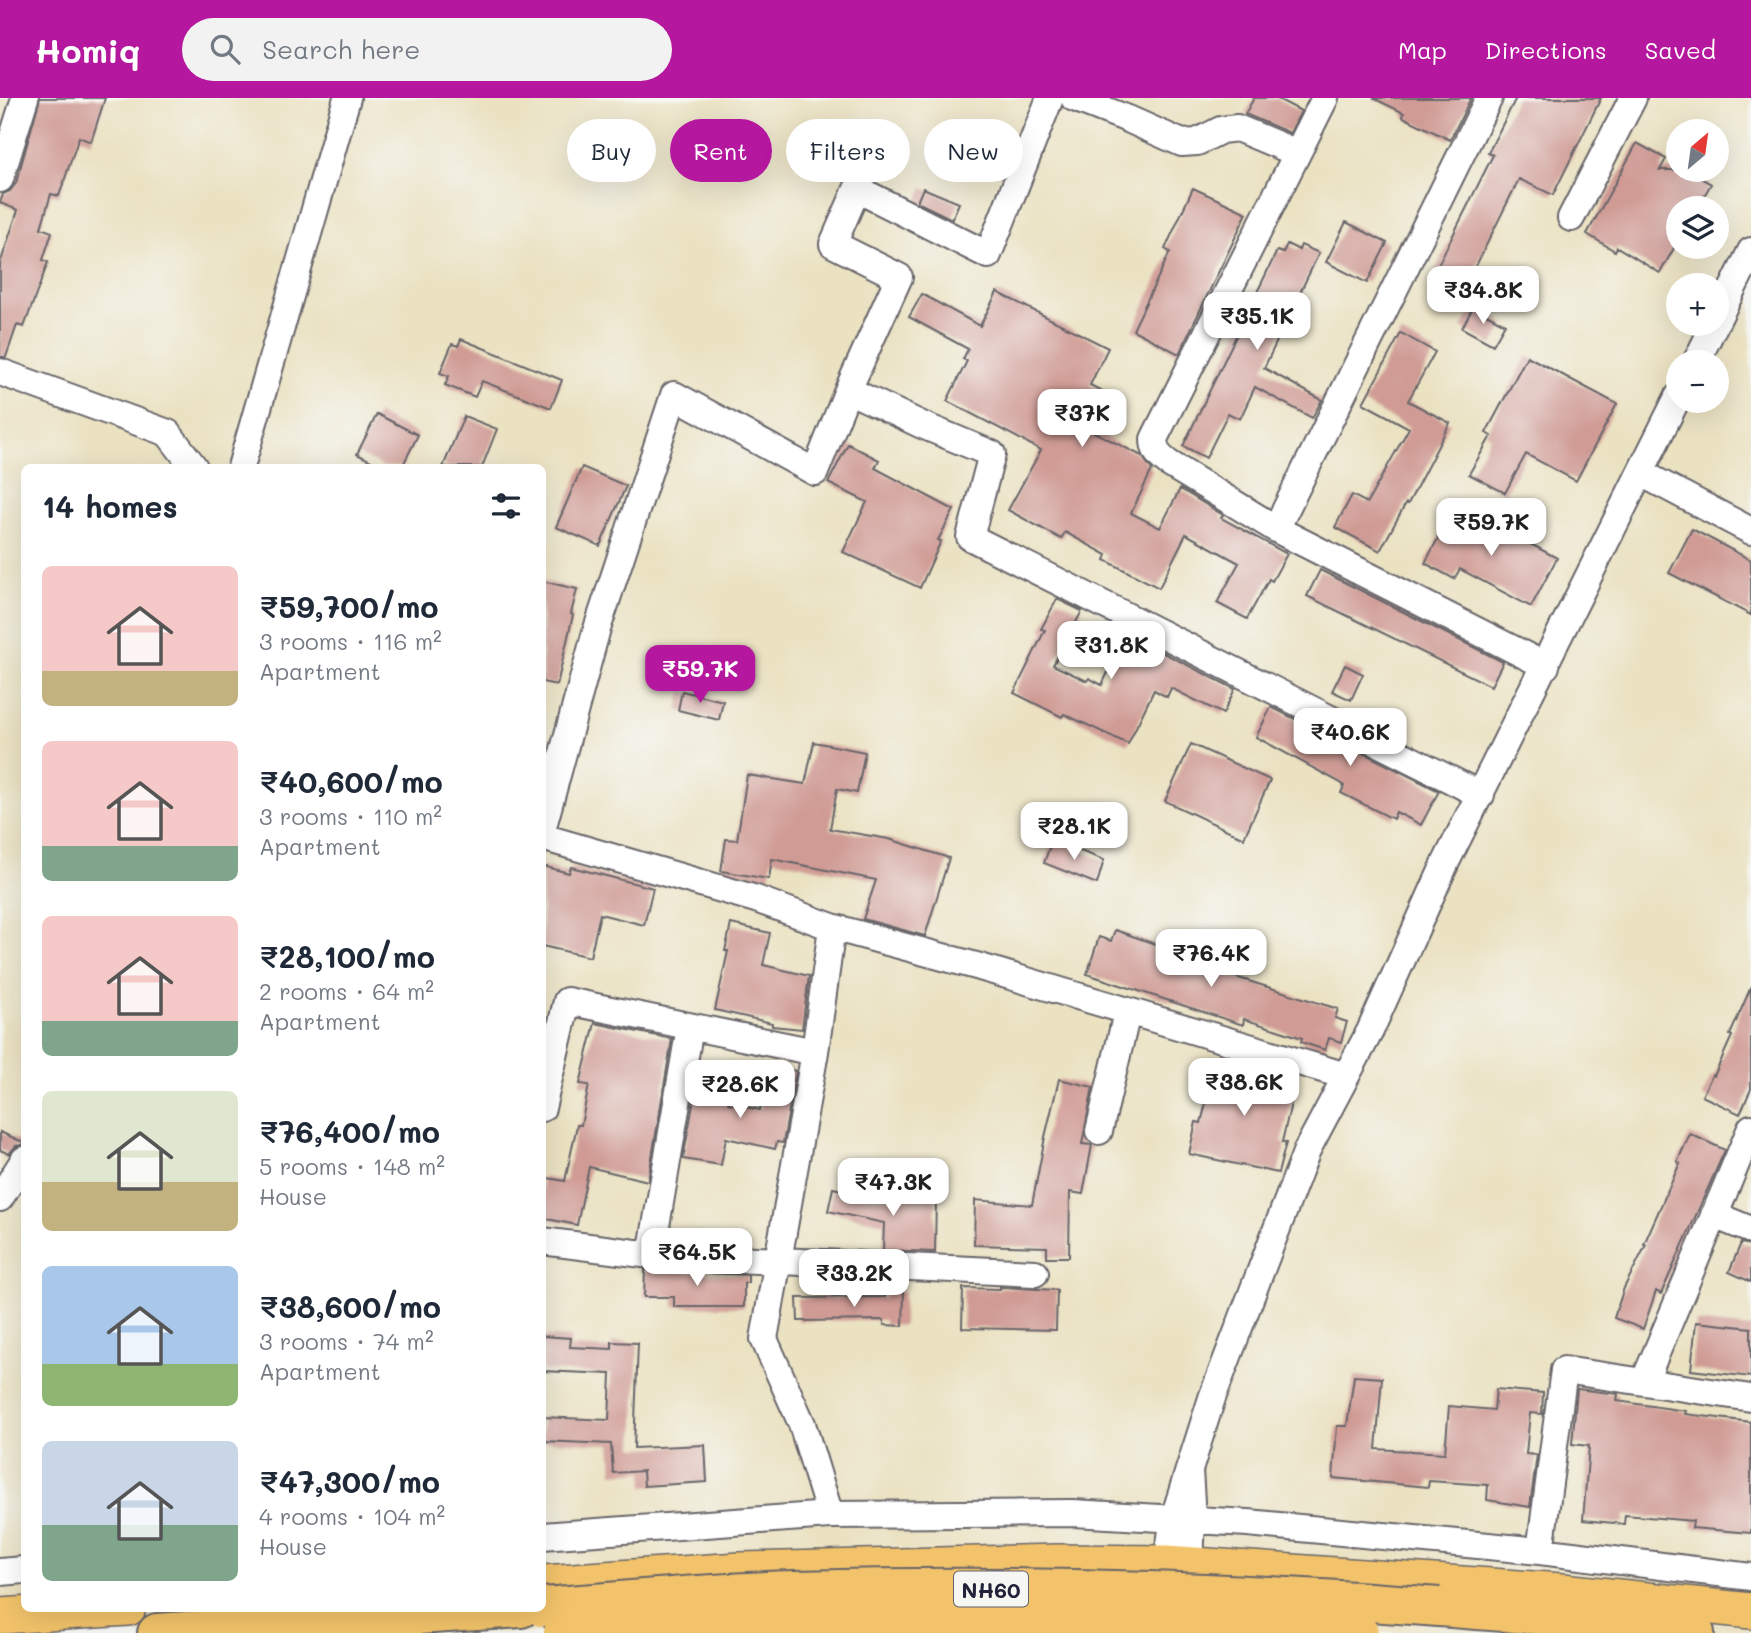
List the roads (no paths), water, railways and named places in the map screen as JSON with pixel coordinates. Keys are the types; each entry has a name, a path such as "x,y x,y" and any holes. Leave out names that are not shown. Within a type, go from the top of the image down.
{"highway":[{"name":"NH60","path":"546,1607 793,1590 1041,1588 1195,1592 1439,1607 1540,1615 1695,1633"},
{"path":"157,1633 464,1612"},
{"name":"NH60","path":"563,1633 671,1626 878,1619 998,1619 1179,1622 1359,1633"}],"main road":[{"path":"546,1583 740,1570 1057,1562 1179,1564 1562,1591 1751,1611"},
{"path":"1146,1633 1179,1564"},
{"path":"1172,1633 1179,1564"},
{"path":"0,1616 64,1612"}],"street":[{"path":"0,179 25,98"},
{"path":"242,464 347,98"},
{"path":"546,815 596,632 674,395 815,472 848,390 899,277 833,244 857,189 988,255 1050,98"},
{"path":"1074,98 1133,108 1182,143 1197,142 1221,130 1237,128 1297,153"},
{"path":"1325,98 1154,439 1154,447 1158,455 1168,463 1276,529 1545,666"},
{"path":"1276,529 1489,98"},
{"path":"1572,218 1633,98"},
{"path":"1729,296 1751,251"},
{"path":"0,372 168,433 192,464"},
{"path":"848,390 992,454 970,537 1481,795"},
{"path":"1179,1564 1189,1470 1212,1398 1307,1150 1370,1031 1445,864 1670,413"},
{"path":"1641,473 1751,531"},
{"path":"546,838 756,899 832,927 980,967 1127,1013 1346,1076"},
{"path":"830,1515 802,1424 764,1339 815,1052 832,927"},
{"path":"546,1090 566,1001 815,1052"},
{"path":"1099,1130 1127,1013"},
{"path":"650,1255 690,1027"},
{"path":"1644,1382 1751,1128"},
{"path":"0,1198 21,1165"},
{"path":"1714,1215 1751,1230"},
{"path":"546,1242 650,1255 1035,1273"},
{"path":"1540,1551 1564,1370 1751,1398"},
{"path":"546,1536 830,1515 1073,1513 1183,1518 1540,1551 1751,1577"},
{"path":"0,1572 21,1570"}]}
